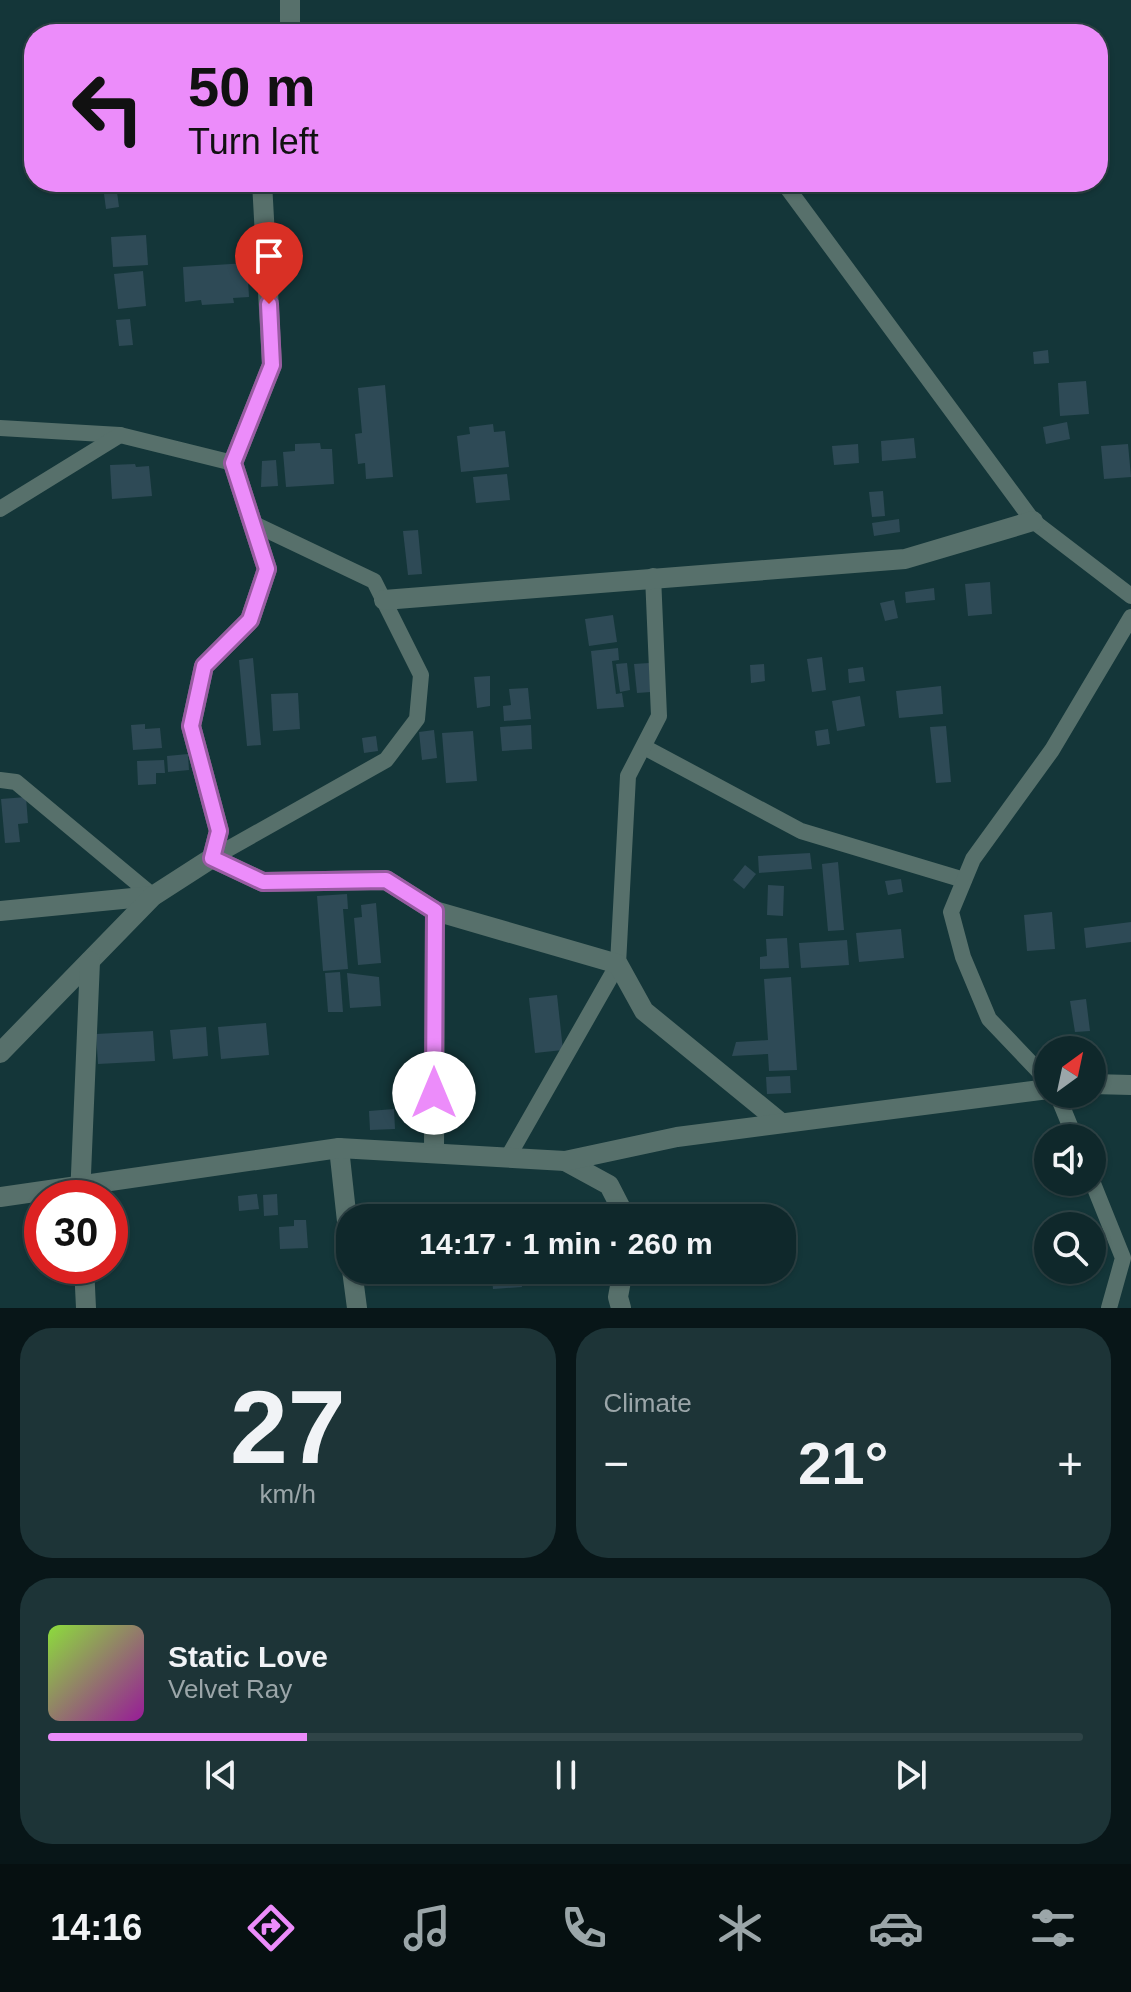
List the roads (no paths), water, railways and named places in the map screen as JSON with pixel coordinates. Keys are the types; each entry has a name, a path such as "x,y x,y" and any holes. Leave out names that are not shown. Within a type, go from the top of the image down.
{"street":[{"path":"290,0 290,24"},
{"path":"0,1053 153,896 212,858 219,831 191,726 204,666 250,620 267,569 233,463 272,365 263,192"},
{"path":"384,600 653,576 905,559 1033,521"},
{"path":"212,858 263,882 386,880 435,911 618,964 644,1011 781,1123"},
{"path":"0,911 153,896"},
{"path":"434,1153 435,911"},
{"path":"81,1180 90,961"},
{"path":"1106,1084 1131,1085"},
{"path":"128,1184 339,1148 565,1161 677,1137 1034,1091"},
{"path":"339,1148 345,1204"},
{"path":"565,1161 609,1185 619,1204"},
{"path":"0,1197 24,1196"},
{"path":"85,1284 86,1308"},
{"path":"354,1284 357,1308"},
{"path":"620,1284 618,1297 621,1308"}],"lane":[{"path":"790,192 1033,521 1131,596"},
{"path":"0,428 120,435 233,463"},
{"path":"0,509 120,435"},
{"path":"212,858 386,760 417,719 421,675 374,581 252,523"},
{"path":"508,1157 618,964 628,776 659,716 653,576"},
{"path":"1034,1066 989,1019 963,957 951,912 973,859 1052,750 1131,617"},
{"path":"644,747 801,831 964,880"},
{"path":"0,780 16,782 153,896"},
{"path":"1098,1196 1123,1258 1109,1308"}]}
